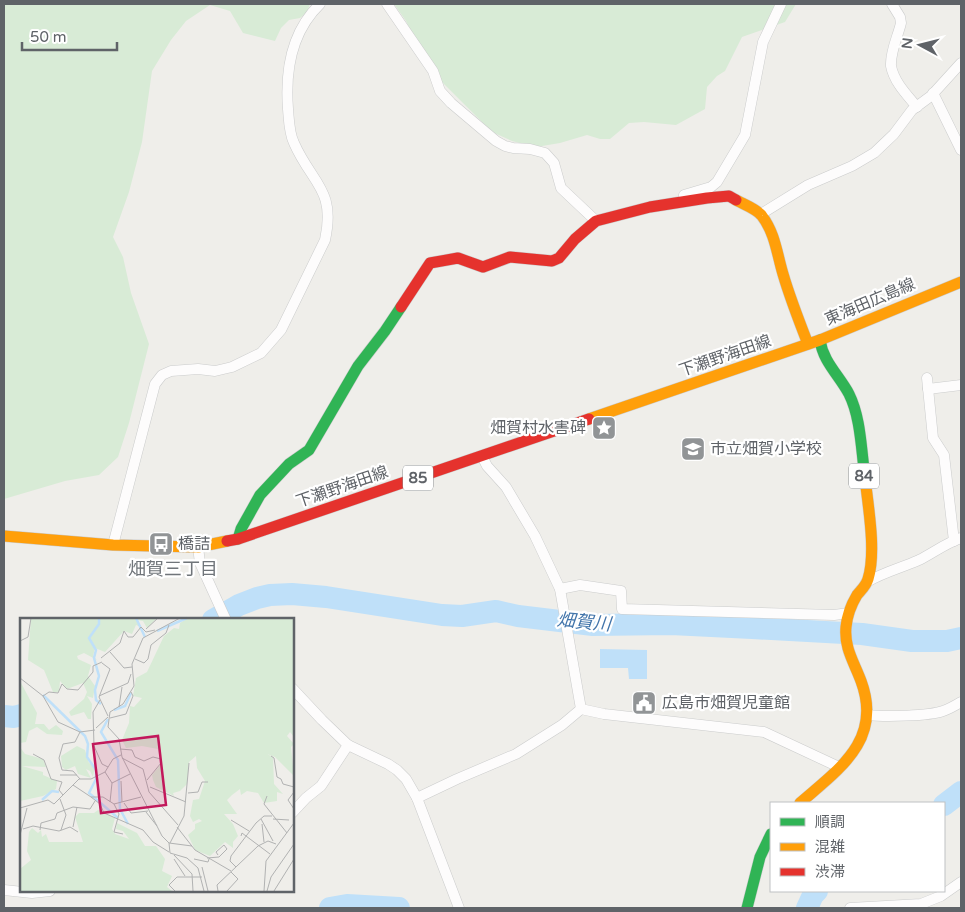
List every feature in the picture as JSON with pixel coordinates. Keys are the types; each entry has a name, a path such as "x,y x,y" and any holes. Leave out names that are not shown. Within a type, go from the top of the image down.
{"main road":[{"path":"238,539 241,529 260,495 289,464 309,450 358,366 385,331 430,263 458,258 483,267 510,257 552,261 559,258 596,220 650,207 729,196 761,214 768,226 776,244 792,304 808,344"},
{"name":"東海田広島線","path":"801,802 853,754 860,743 869,715 864,686 849,655 846,643 849,615 855,598 867,582 872,556 871,529 857,422 850,397 843,383 824,359 820,340 961,282"},
{"name":"下瀬野海田線","path":"4,536 113,545 198,547 238,539 820,340"},
{"path":"747,908 760,857 770,836"}],"street":[{"path":"113,545 155,384 162,375 171,371 198,369 215,371 232,367 261,353 281,330 324,240 328,226 328,208 325,195 293,141 287,98 291,51 299,32 310,14 320,4"},
{"path":"386,4 433,71 440,91 451,103 500,144 545,153 554,163 561,188 596,220"},
{"path":"650,207 661,201 711,187 717,182 745,135 763,42 781,4"},
{"path":"892,4 900,17 901,23 891,65 900,85 917,106"},
{"path":"761,214 808,185 852,166 874,153 894,134 917,106 933,94 961,63"},
{"path":"933,94 961,150"},
{"path":"867,582 958,540 944,455 933,438 927,378"},
{"path":"928,389 961,385"},
{"path":"482,456 487,466 511,495 544,553 560,589 581,709"},
{"path":"198,547 200,562 225,618"},
{"path":"560,589 580,585 622,591 622,609 849,615"},
{"path":"294,690 348,745 397,770 406,779 417,798 459,908"},
{"path":"869,715 929,714 944,711 961,702"},
{"path":"581,709 604,714 764,732 839,767"},
{"path":"417,798 516,754 562,725 581,709"},
{"path":"294,811 321,786 348,745"},
{"path":"850,908 921,904 941,896 961,882"},
{"path":"4,890 20,892"},
{"path":"23,892 41,892"}],"green space":[{"path":"4,4 310,4 307,12 300,18 289,20 281,28 275,41 243,33 230,11 210,5 186,21 171,40 152,71 142,142 129,192 113,237 123,257 131,293 149,344 129,423 118,457 99,475 65,481 4,499"},
{"path":"394,4 796,4 785,22 742,37 725,71 717,76 707,87 705,109 676,125 644,122 629,123 610,139 600,139 587,135 560,143 536,147 512,141 492,132 429,69 406,21"}],"water":[{"path":"600,649 647,650 647,679 629,679 628,668 600,668"}],"waterway":[{"name":"畑賀川","path":"216,618 239,605 257,598 270,595 292,594 326,597 442,615 462,616 496,611 518,616 593,625 671,624 752,628 862,634 912,641 947,641 961,638"},
{"name":"畑賀川","path":"4,716 20,715"},
{"path":"945,804 961,792"},
{"path":"807,908 816,892"},
{"path":"330,908 347,905 399,908"}],"traffic: fast":[{"path":"238,539 241,529 260,495 289,464 309,450 358,366 401,307"},
{"path":"820,340 824,355 853,403 864,469"},
{"path":"747,908 760,857 770,836"}],"traffic: slow":[{"path":"736,200 760,213 770,229 783,274 808,344"},
{"path":"589,419 820,340 961,282"},
{"path":"801,802 842,765 862,737 866,720 866,702 861,681 850,655 846,635 850,611 857,595 865,586 871,567 870,525 864,469"},
{"path":"4,536 113,545 198,547 227,541"}],"traffic: jam":[{"path":"401,307 430,263 458,258 483,267 510,257 552,261 559,258 575,239 596,221 650,207 707,198 729,196 736,200"},
{"path":"227,541 238,539 589,419"}],"place":[{"name":"畑賀村水害碑","path":"604,428"},
{"name":"市立畑賀小学校","path":"693,449"},
{"name":"橋詰","path":"161,544"},
{"name":"広島市畑賀児童館","path":"644,703"}],"district":[{"name":"畑賀三丁目","path":"173,569"}]}
